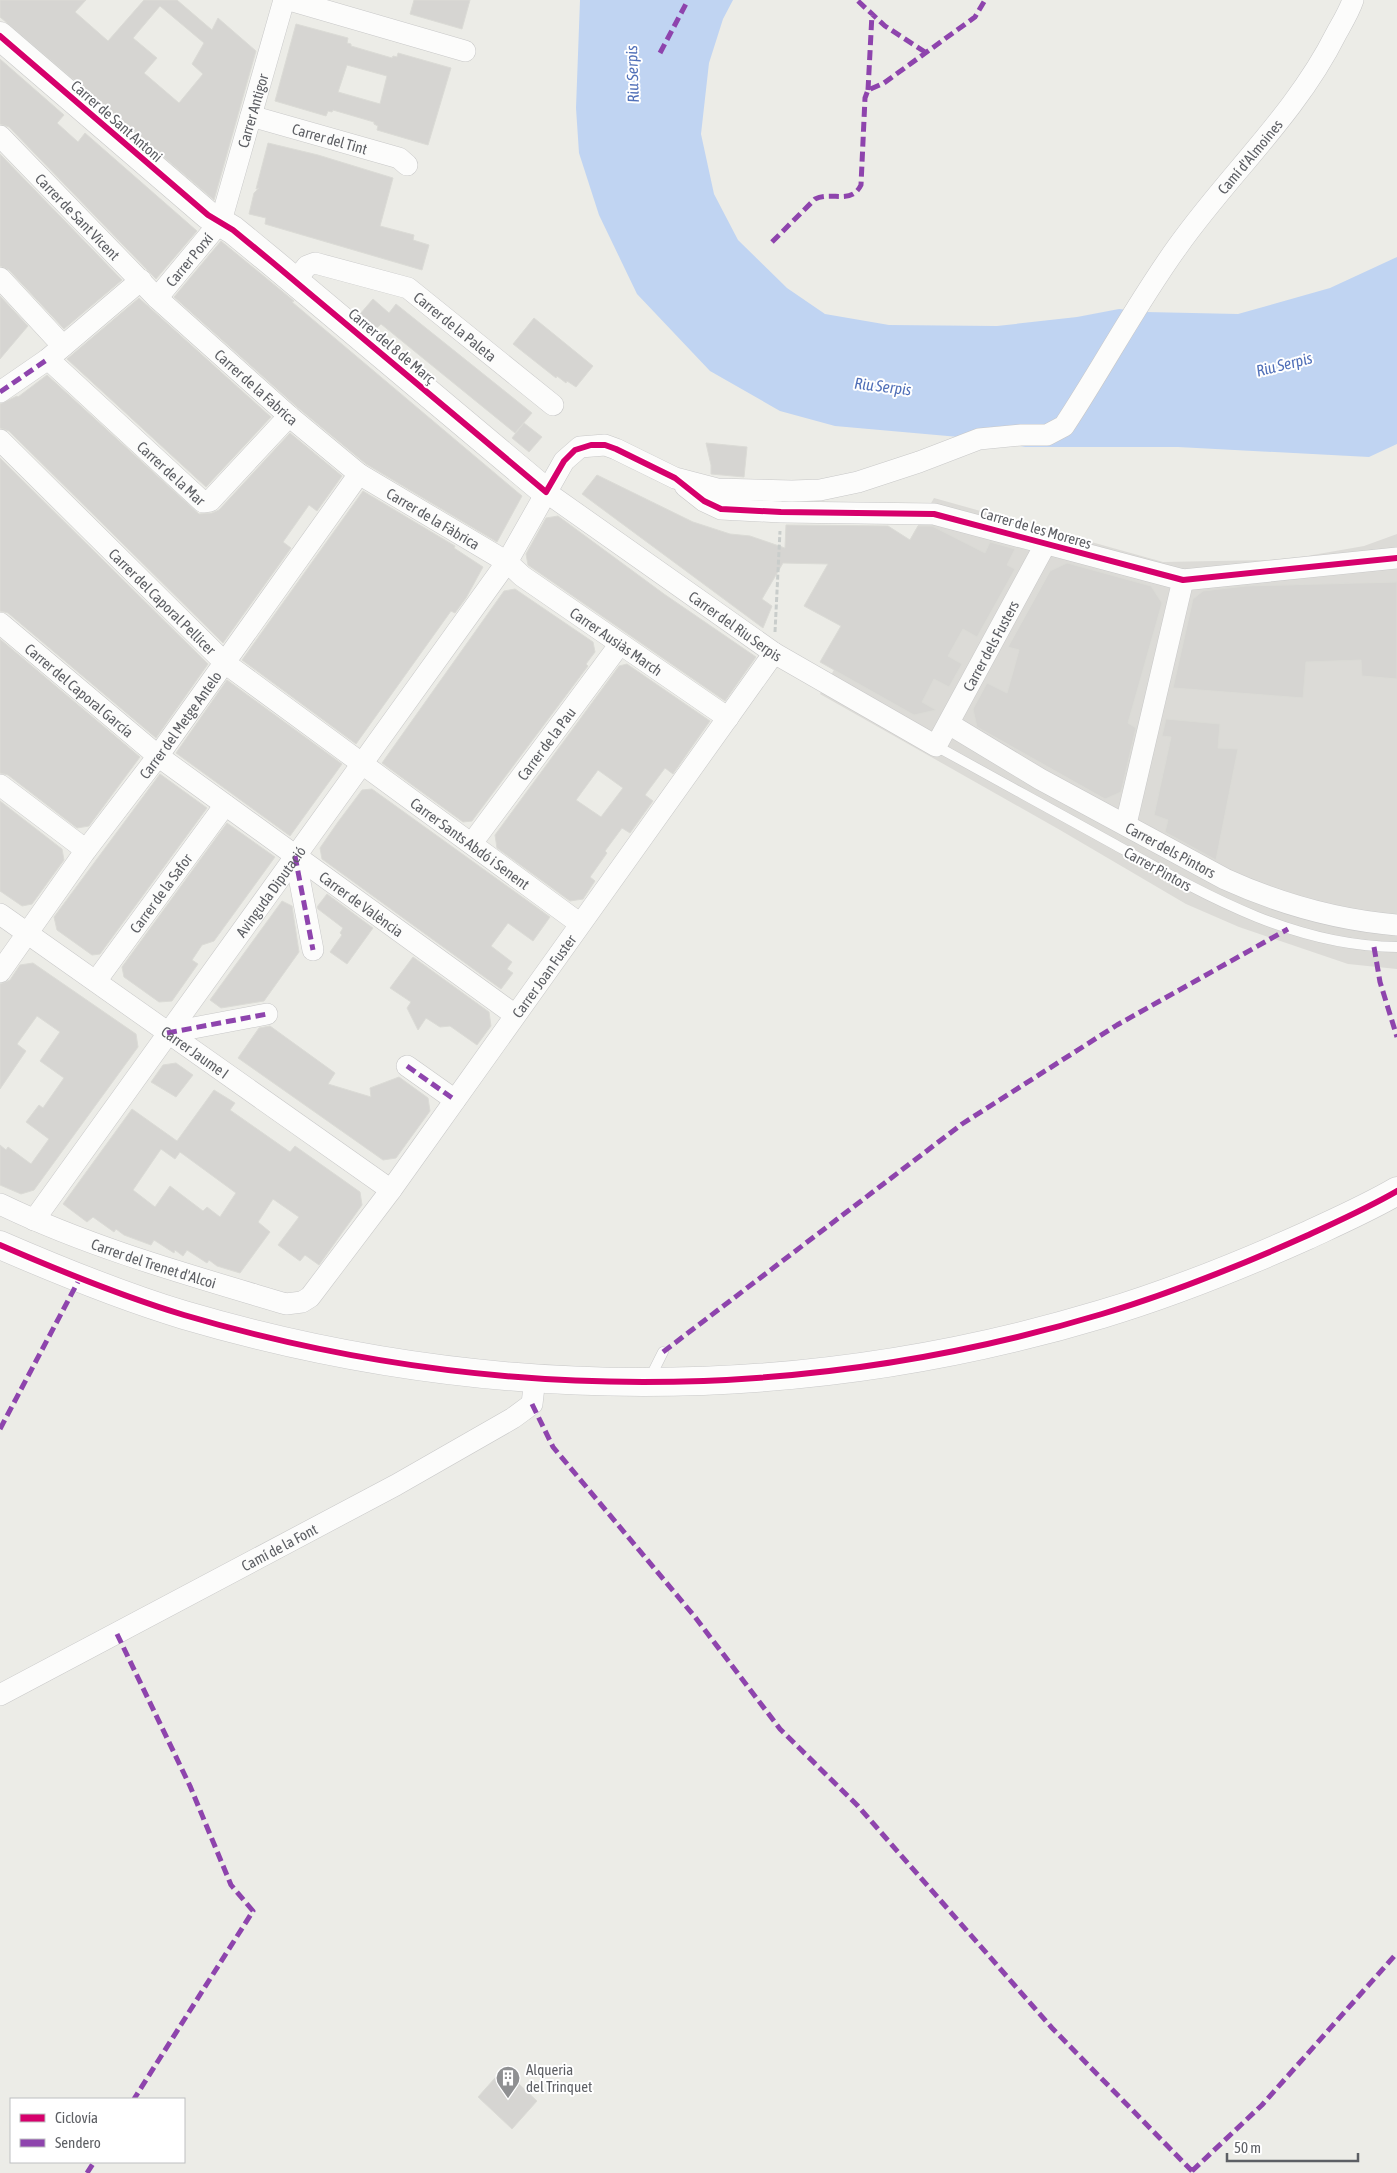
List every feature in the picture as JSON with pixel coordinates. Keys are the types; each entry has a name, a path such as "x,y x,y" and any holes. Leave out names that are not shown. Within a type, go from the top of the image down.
{"main road":[{"name":"Carrer de Sant Antoni","path":"0,36 208,215 221,221"},
{"name":"Carrer del 8 de Març","path":"221,221 546,492"},
{"path":"0,1245 80,1278 180,1314 293,1343 417,1366 490,1376 534,1391 648,1382 737,1380 831,1372 954,1352 1043,1331 1128,1307 1228,1270 1318,1230 1397,1191"}],"street":[{"name":"Carrer Antigor","path":"221,221 284,0"},
{"path":"289,0 465,51"},
{"name":"Camí d'Almoines","path":"675,478 724,490 820,490 876,476 979,439 1021,435 1047,435 1064,426 1114,348 1136,308 1178,245 1302,93 1329,49 1353,0"},
{"name":"Carrer del Tint","path":"251,116 399,158 407,165"},
{"name":"Carrer de Sant Vicent","path":"0,136 157,298"},
{"name":"Carrer Porxí","path":"157,298 221,221"},
{"name":"Carrer de la Paleta","path":"295,281 307,266 314,263 408,288 553,405"},
{"path":"0,278 55,352"},
{"path":"0,392 55,352 141,280"},
{"name":"Carrer de la Fabrica","path":"157,298 289,416 359,474"},
{"name":"Carrer de la Mar","path":"55,352 203,502 210,501 289,416"},
{"name":"Carrer del Caporal Pellicer","path":"0,440 224,663 362,764"},
{"path":"507,562 546,492 570,454 580,447 605,445 675,478"},
{"name":"Carrer de la Fàbrica","path":"359,474 507,562"},
{"name":"Carrer del Metge Antelo","path":"0,972 86,850 158,756 359,474"},
{"name":"Carrer de les Moreres","path":"675,478 715,508 781,512 934,514 1045,545 1183,580 1397,558"},
{"name":"Carrer del Riu Serpis","path":"546,492 774,652 936,746"},
{"name":"Carrer dels Fusters","path":"936,746 1045,545"},
{"name":"Carrer Ausiàs March","path":"507,562 522,576 728,718"},
{"name":"Avinguda Diputació","path":"34,1220 507,562"},
{"name":"Carrer dels Pintors","path":"1183,580 1126,824 1225,879 1256,893 1322,913 1397,925"},
{"name":"Carrer del Caporal García","path":"0,623 158,756"},
{"name":"Carrer de la Pau","path":"472,843 620,644"},
{"name":"Carrer Joan Fuster","path":"310,1297 391,1190 579,923 774,652"},
{"path":"949,724 1040,779 1126,824"},
{"name":"Carrer de València","path":"158,756 515,1015"},
{"name":"Carrer Sants Abdó i Senent","path":"362,764 579,923"},
{"path":"0,785 86,850"},
{"name":"Carrer de la Safor","path":"96,981 225,805"},
{"path":"295,856 313,950"},
{"name":"Carrer Jaume I","path":"0,914 391,1190"},
{"path":"167,1033 266,1014"},
{"path":"407,1066 455,1100"},
{"name":"Carrer del Trenet d'Alcoi","path":"0,1204 34,1220 155,1265 286,1304 302,1302 310,1297"},
{"name":"Camí de la Font","path":"0,1695 396,1485 513,1418 534,1391"}],"lane":[{"name":"Carrer Pintors","path":"936,746 1224,904 1309,935 1374,947 1397,947"},
{"path":"648,1382 663,1352"}],"path":[{"path":"774,652 781,512"}],"shaded area":[{"path":"934,498 1163,562 1268,560 1307,556 1364,546 1397,534 1397,969 1348,964 1239,927 1186,904 820,694"}],"water":[{"name":"Riu Serpis","path":"580,0 733,0 723,19 709,63 701,134 714,194 738,240 787,288 825,314 889,325 997,326 1077,317 1119,309 1146,312 1238,314 1330,288 1397,257 1397,444 1369,457 1178,447 1025,447 966,436 959,437 835,426 780,411 710,371 637,294 599,215 579,153 576,108"}],"building":[{"path":"0,0 86,0 75,12 108,41 144,0 177,0 212,30 218,18 256,51 214,200 0,17","holes":["160,6 204,43 192,64 203,74 179,103 144,73 157,58 133,38"]},
{"path":"414,0 470,0 462,29 410,14"},
{"path":"296,24 348,38 347,43 351,44 351,46 392,58 393,56 397,57 398,53 451,68 428,145 377,130 378,126 374,122 333,110 332,112 328,111 326,116 275,101","holes":["347,65 387,76 380,104 338,92"]},
{"path":"0,59 64,115 57,123 78,142 85,133 197,231 156,279 9,127 0,124"},
{"path":"268,143 318,155 393,178 380,226 414,235 413,240 429,245 422,270 265,224 266,218 249,214 254,193 259,188 256,189"},
{"path":"0,154 122,280 64,329 9,270 0,266"},
{"path":"221,241 522,496 497,542 366,464 297,407 174,297"},
{"path":"0,296 28,326 0,359"},
{"path":"139,298 271,417 206,487 67,359"},
{"path":"373,299 389,313 396,304 532,413 515,433 381,324 377,328 360,314"},
{"path":"534,318 593,366 576,387 567,381 566,383 557,376 556,378 513,344"},
{"path":"47,375 199,514 212,513 219,510 290,433 342,476 317,511 309,505 283,542 291,548 223,643 9,431 0,428 0,404 18,397"},
{"path":"524,423 542,437 529,452 512,438"},
{"path":"706,443 747,447 744,477 711,474"},
{"path":"0,458 208,664 156,738 8,613 0,611"},
{"path":"597,475 693,522 730,534 750,536 785,548 786,525 888,526 910,540 918,526 932,526 985,553 990,542 1015,549 1007,565 1015,569 977,637 963,629 948,656 962,664 949,687 934,679 922,702 936,710 914,715 820,662 841,626 804,606 828,564 783,563 762,599 772,606 763,628 582,494"},
{"path":"363,491 455,546 454,548 483,567 466,598 455,613 451,611 356,744 242,660"},
{"path":"558,516 664,594 756,657 725,701 528,565 526,554 546,518"},
{"path":"1067,563 1151,586 1162,603 1128,723 1136,728 1121,792 1105,799 977,727 973,709 987,683 1007,693 1019,650 1008,647 1050,571"},
{"path":"1397,582 1397,679 1362,676 1361,660 1306,662 1303,698 1173,688 1193,599 1203,591 1246,586"},
{"path":"515,589 593,642 595,652 586,664 588,666 472,821 463,822 382,763 504,591"},
{"path":"0,639 140,757 89,826 77,828 8,775 0,773"},
{"path":"627,664 710,721 673,774 665,768 645,795 653,801 630,833 622,828 605,851 607,853 590,877 595,881 583,899 570,901 497,848 495,835 619,666","holes":["598,770 623,788 601,817 576,800"]},
{"path":"227,680 342,764 290,836 176,753"},
{"path":"1166,719 1220,724 1218,748 1238,749 1216,860 1165,832 1168,820 1154,815 1171,737 1162,736"},
{"path":"160,774 207,808 100,954 92,955 57,930 54,917"},
{"path":"372,789 550,917 533,941 508,923 491,946 512,962 507,969 513,973 501,989 322,859 320,848 338,822 362,790"},
{"path":"0,801 62,849 64,860 32,904 22,906 0,891"},
{"path":"227,823 275,857 214,941 202,945 192,960 198,964 172,1001 159,1002 124,977 122,967"},
{"path":"327,894 373,928 347,964 330,952 342,935 340,933 343,928 317,907"},
{"path":"282,901 292,906 299,952 264,1001 221,1008 210,1000"},
{"path":"413,957 489,1012 491,1026 477,1045 450,1026 440,1027 426,1018 418,1030 407,1008 411,1002 390,988"},
{"path":"33,963 136,1034 138,1047 34,1190 21,1194 0,1185 0,1145 6,1150 8,1147 31,1164 49,1139 26,1122 39,1105 43,1108 64,1078 40,1061 60,1032 37,1016 17,1044 26,1051 0,1089 0,984 10,980 20,965"},
{"path":"270,1026 335,1073 328,1084 371,1097 370,1088 399,1077 428,1098 430,1111 396,1158 383,1160 238,1058 259,1028"},
{"path":"176,1063 193,1075 176,1097 151,1082 163,1065"},
{"path":"214,1090 235,1103 230,1110 290,1152 295,1146 360,1192 362,1205 319,1265 305,1255 300,1261 278,1245 299,1217 273,1199 258,1222 270,1232 240,1273 217,1266 209,1260 207,1263 187,1250 183,1256 175,1250 174,1253 154,1240 151,1245 124,1235 116,1229 114,1232 93,1217 87,1222 63,1204 132,1109 177,1141","holes":["161,1149 175,1159 180,1152 236,1193 220,1217 207,1207 203,1211 170,1186 155,1207 133,1190"]},
{"name":"Alqueria del Trinquet","path":"503,2069 537,2101 512,2129 478,2097"}],"marked path":[{"path":"660,53 688,0"},
{"path":"772,242 815,199 828,196 847,196 857,191 861,185 865,98 868,90 884,83 975,17 985,0"},
{"path":"858,1 885,26 925,52"},
{"path":"868,90 872,14"},
{"path":"0,392 48,359"},
{"path":"295,856 313,950"},
{"path":"663,1352 962,1124 1117,1025 1288,929"},
{"path":"1374,947 1380,982 1397,1037"},
{"path":"167,1033 267,1014"},
{"path":"407,1066 455,1100"},
{"path":"0,1429 80,1278"},
{"path":"532,1404 553,1447 695,1617 780,1729 857,1805 1052,2028 1192,2171 1191,2173"},
{"path":"117,1634 190,1786 231,1885 253,1911 135,2098"},
{"path":"1192,2171 1262,2105 1397,1953"},
{"path":"87,2173 93,2163"}],"cycle path":[{"path":"0,36 208,215 233,230 546,492 564,461 575,450 591,445 605,445 675,478 704,501 721,509 781,512 934,514 1183,580 1397,558"},
{"path":"0,1245 91,1283 184,1315 298,1344 412,1365 528,1378 643,1382 758,1378 874,1365 988,1344 1102,1314 1180,1288 1256,1258 1340,1220 1397,1191"}],"place":[{"name":"Alqueria del Trinquet","path":"508,2099"}]}
